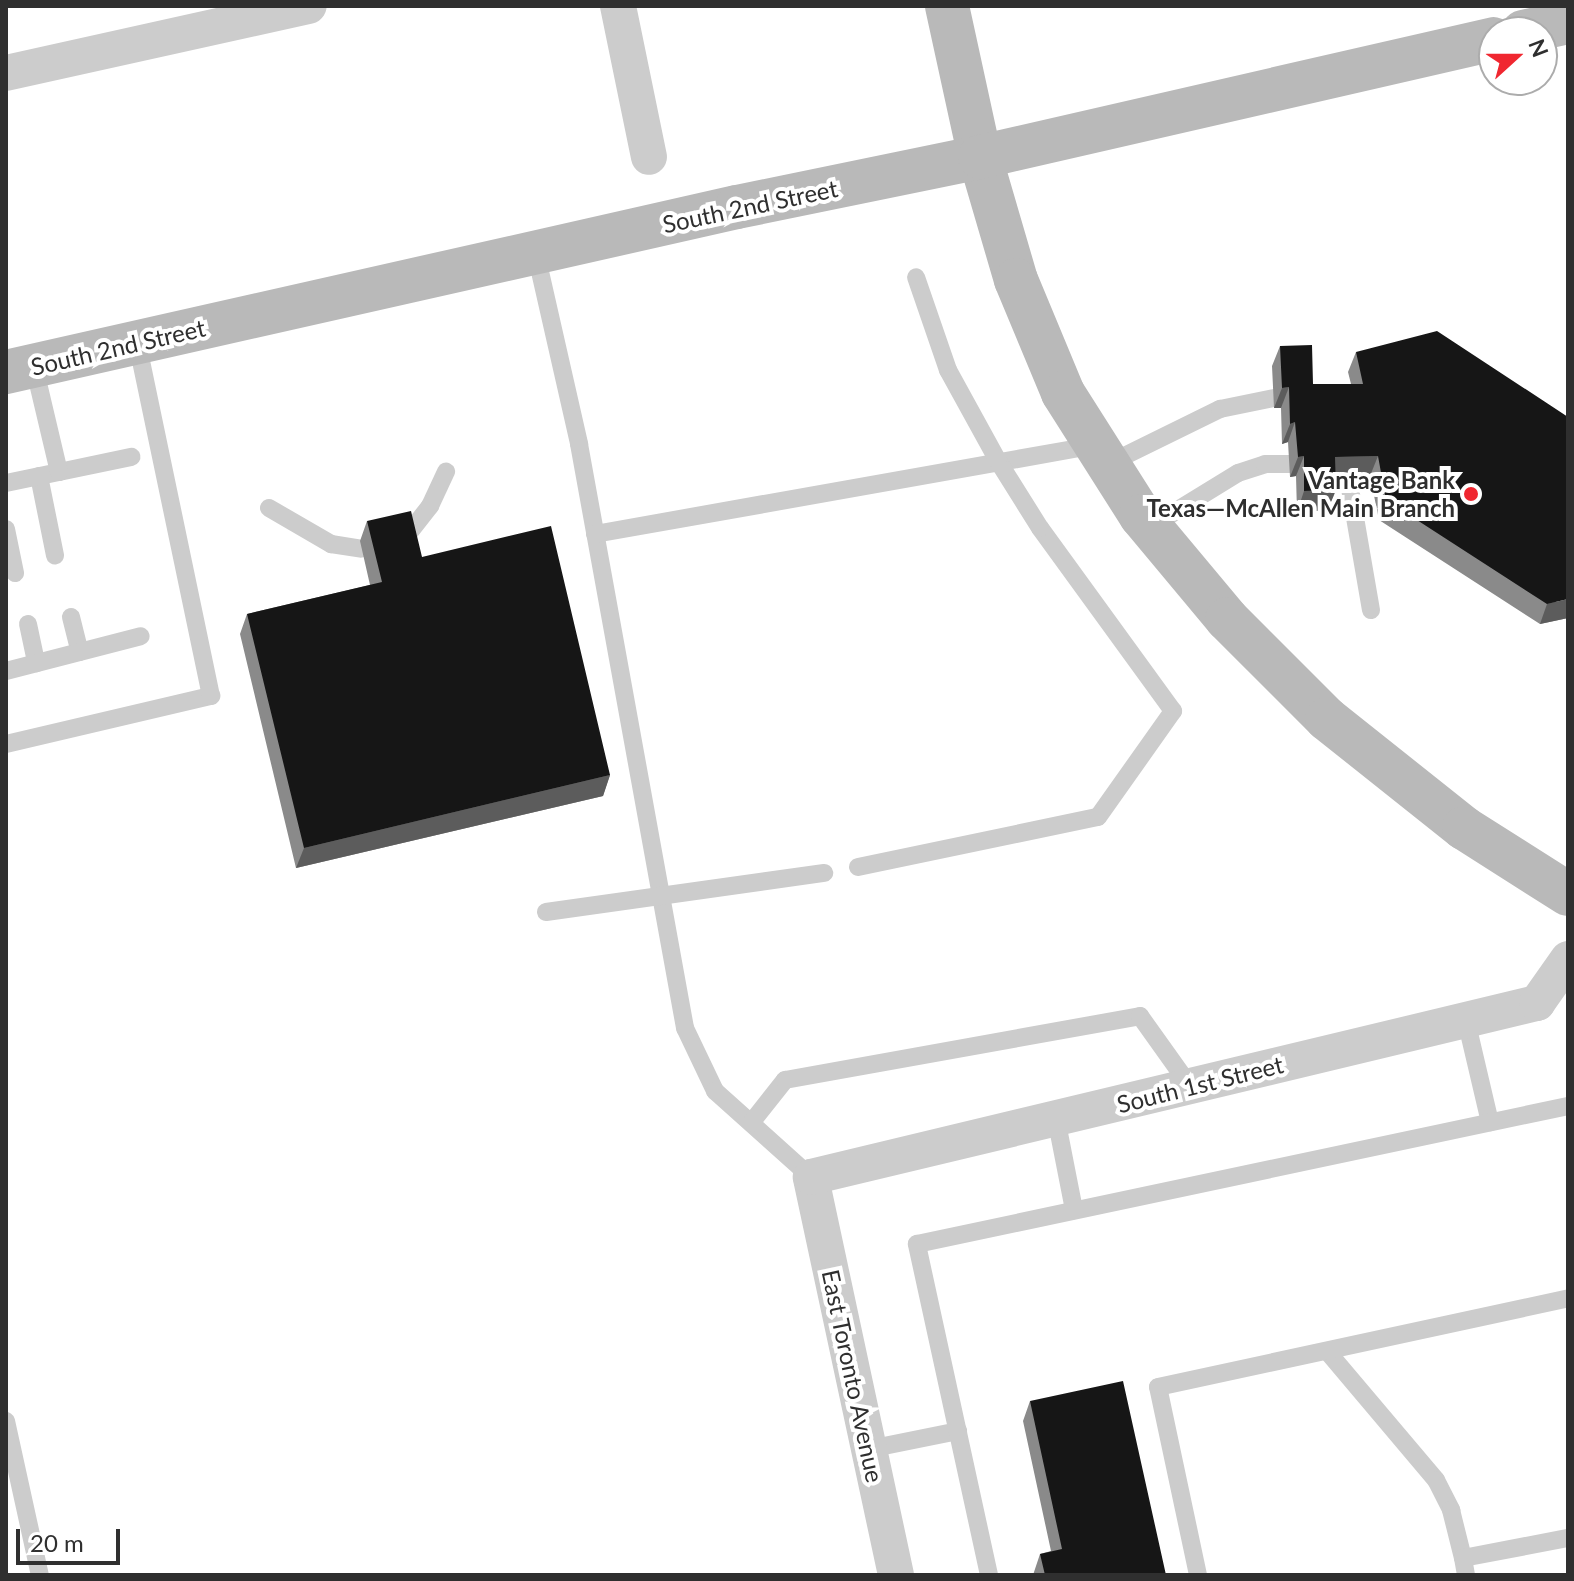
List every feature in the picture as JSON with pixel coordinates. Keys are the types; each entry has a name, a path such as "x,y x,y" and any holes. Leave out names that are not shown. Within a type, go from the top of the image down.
{"main road":[{"path":"947,6 980,157 1016,280 1063,393 1150,527 1227,619 1327,719 1464,828 1568,894"},
{"name":"South 2nd Street","path":"20,369 980,157 1478,43"}],"street":[{"path":"618,6 649,157"},
{"path":"6,73 295,8"},
{"name":"South 1st Street","path":"811,1177 1537,1003 1568,959"},
{"name":"East Toronto Avenue","path":"811,1177 896,1575"}],"lane":[{"path":"536,254 595,534 685,1028 715,1091 811,1177"},
{"path":"858,867 1098,817 1173,711 1040,528 998,461 948,370 916,277"},
{"path":"6,744 211,696 137,343"},
{"path":"20,369 59,472"},
{"path":"595,534 998,461 1102,455 1220,409 1274,398"},
{"path":"6,483 131,457"},
{"path":"1150,527 1238,473 1265,464 1290,464"},
{"path":"405,538 430,506 446,471"},
{"path":"39,476 55,555"},
{"path":"1348,477 1371,610"},
{"path":"269,508 331,544 361,549"},
{"path":"6,529 15,573"},
{"path":"71,617 80,652"},
{"path":"28,624 36,663"},
{"path":"6,671 141,636"},
{"path":"546,912 824,873"},
{"path":"751,1123 785,1080 1140,1016 1190,1086"},
{"path":"1466,1020 1490,1122"},
{"path":"989,1575 917,1244 1568,1106"},
{"path":"1056,1118 1074,1210"},
{"path":"1198,1575 1158,1387 1568,1298"},
{"path":"1327,1351 1436,1480 1451,1510 1464,1567 1568,1538"},
{"path":"6,1421 40,1575"},
{"path":"869,1449 958,1431"}],"building":[{"name":"Vantage Bank Texas—McAllen Main Branch","path":"1437,331 1568,417 1568,599 1547,604 1386,500 1378,456 1335,457 1336,490 1304,491 1304,456 1298,457 1295,422 1290,424 1289,387 1282,388 1280,346 1312,345 1313,384 1363,384 1356,352"},
{"path":"411,511 422,557 551,526 610,775 304,848 247,614 382,582 367,521"},
{"path":"1123,1381 1166,1575 1045,1575 1040,1554 1062,1549 1030,1401"}],"place":[{"name":"Vantage Bank Texas—McAllen Main Branch","path":"1471,494"}]}
